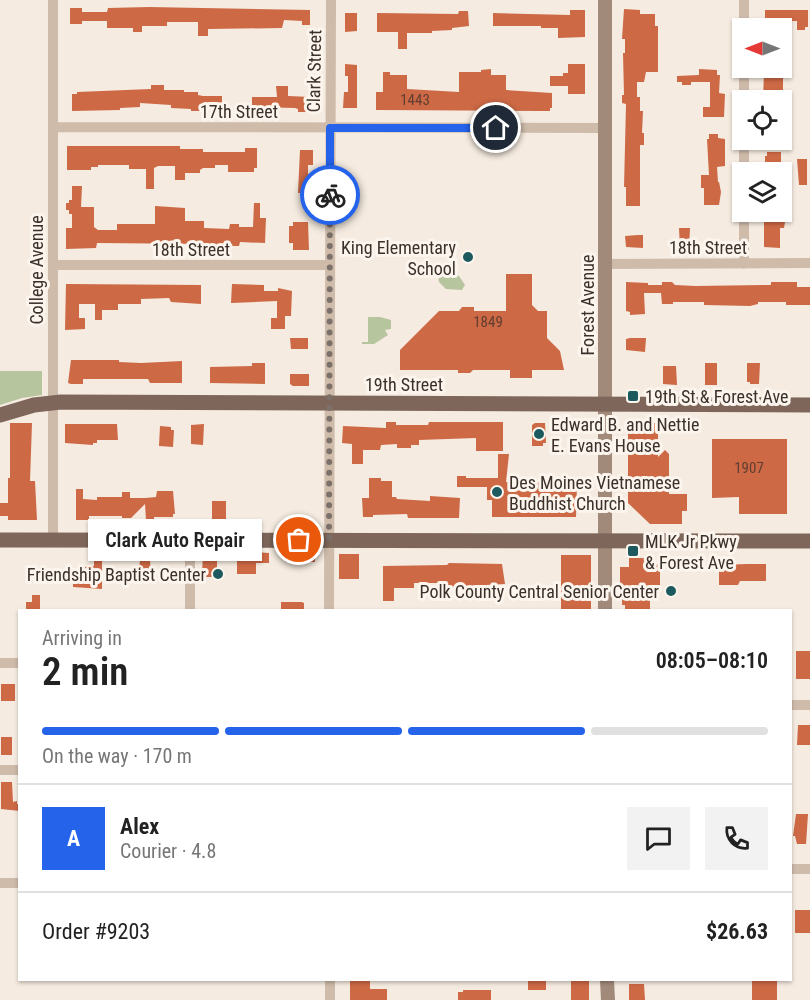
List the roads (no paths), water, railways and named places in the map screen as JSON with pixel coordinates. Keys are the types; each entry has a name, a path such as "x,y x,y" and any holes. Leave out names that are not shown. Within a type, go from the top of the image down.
{"main road":[{"name":"19th Street","path":"0,415 18,408 52,402 810,405"},
{"path":"0,540 810,541"}],"street":[{"name":"College Avenue","path":"52,540 53,0"},
{"name":"Clark Street","path":"329,609 331,0"},
{"name":"Forest Avenue","path":"605,0 605,609"},
{"path":"744,0 744,18"},
{"name":"17th Street","path":"53,127 605,128"},
{"path":"744,222 744,264"},
{"name":"18th Street","path":"605,264 810,264"},
{"name":"18th Street","path":"53,265 330,265"},
{"path":"190,540 190,609"},
{"path":"0,663 18,663"},
{"path":"792,705 810,705"},
{"path":"0,770 18,770"},
{"path":"792,869 810,869"},
{"path":"0,883 18,883"},
{"path":"330,981 330,1000"},
{"path":"607,981 608,1000"}],"place":[{"name":"King Elementary School","path":"468,257"},
{"name":"19th St & Forest Ave","path":"633,396"},
{"name":"Edward B. and Nettie E. Evans House","path":"539,434"},
{"name":"Des Moines Vietnamese Buddhist Church","path":"497,492"},
{"name":"Clark Auto Repair","path":"299,540"},
{"name":"MLK Jr Pkwy & Forest Ave","path":"633,551"},
{"name":"Friendship Baptist Center","path":"218,574"},
{"name":"Polk County Central Senior Center","path":"671,591"}]}
